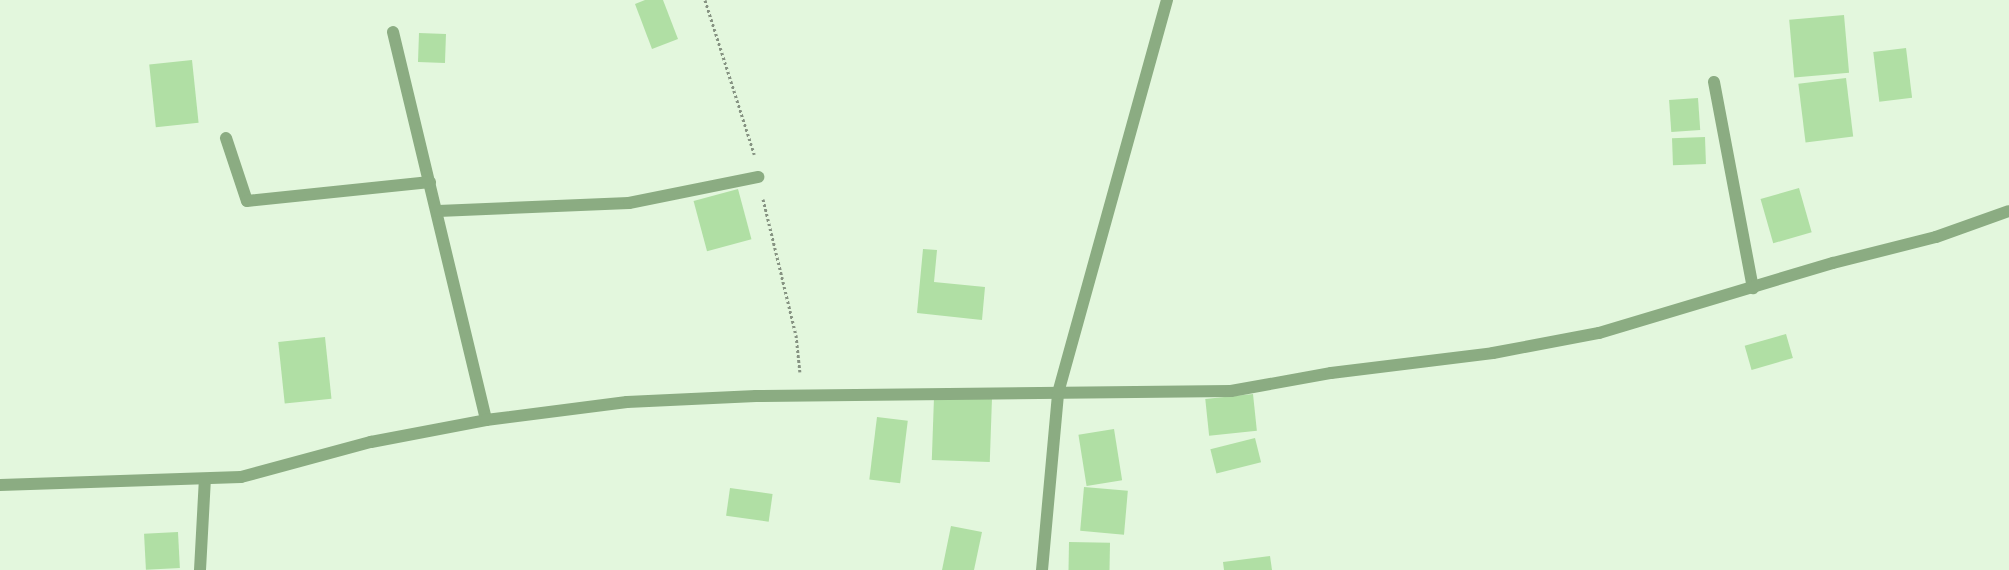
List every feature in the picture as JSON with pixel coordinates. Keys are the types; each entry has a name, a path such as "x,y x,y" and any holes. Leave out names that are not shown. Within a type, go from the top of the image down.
{"street":[{"path":"1042,570 1058,393 1167,0"},
{"path":"393,32 438,211 486,420"},
{"path":"1714,82 1753,288"},
{"path":"226,138 247,201 430,182"},
{"path":"438,211 629,203 758,177"},
{"path":"0,485 241,477 371,442 486,420 627,402 756,396 1231,390 1331,373 1493,353 1599,333 1936,237 2009,211"},
{"path":"200,570 205,479"}],"building":[{"path":"645,0 663,0 678,39 652,49 635,4"},
{"path":"1844,15 1849,73 1794,78 1789,20"},
{"path":"419,33 446,34 445,63 418,62"},
{"path":"1906,48 1912,98 1879,102 1873,52"},
{"path":"192,60 199,123 156,127 149,64"},
{"path":"1846,78 1853,137 1806,142 1798,84"},
{"path":"1698,98 1700,130 1671,132 1669,100"},
{"path":"1705,137 1706,164 1673,165 1672,138"},
{"path":"1799,188 1812,232 1773,243 1761,199"},
{"path":"738,189 751,239 707,251 694,201"},
{"path":"923,249 937,250 934,282 985,287 982,320 917,313"},
{"path":"1786,334 1793,358 1752,370 1745,346"},
{"path":"325,337 331,399 285,404 278,342"},
{"path":"1253,394 1257,431 1209,436 1205,399"},
{"path":"934,397 992,399 990,462 932,460"},
{"path":"877,417 908,421 900,483 869,480"},
{"path":"1114,429 1122,480 1087,486 1078,435"},
{"path":"1255,438 1261,462 1216,473 1210,449"},
{"path":"1084,487 1128,491 1124,535 1080,531"},
{"path":"730,488 773,494 769,522 726,516"},
{"path":"951,526 982,532 974,570 942,570"},
{"path":"178,532 180,568 146,570 144,534"},
{"path":"1069,542 1110,543 1110,570 1069,570"},
{"path":"1270,556 1272,570 1224,570 1223,562"}]}
